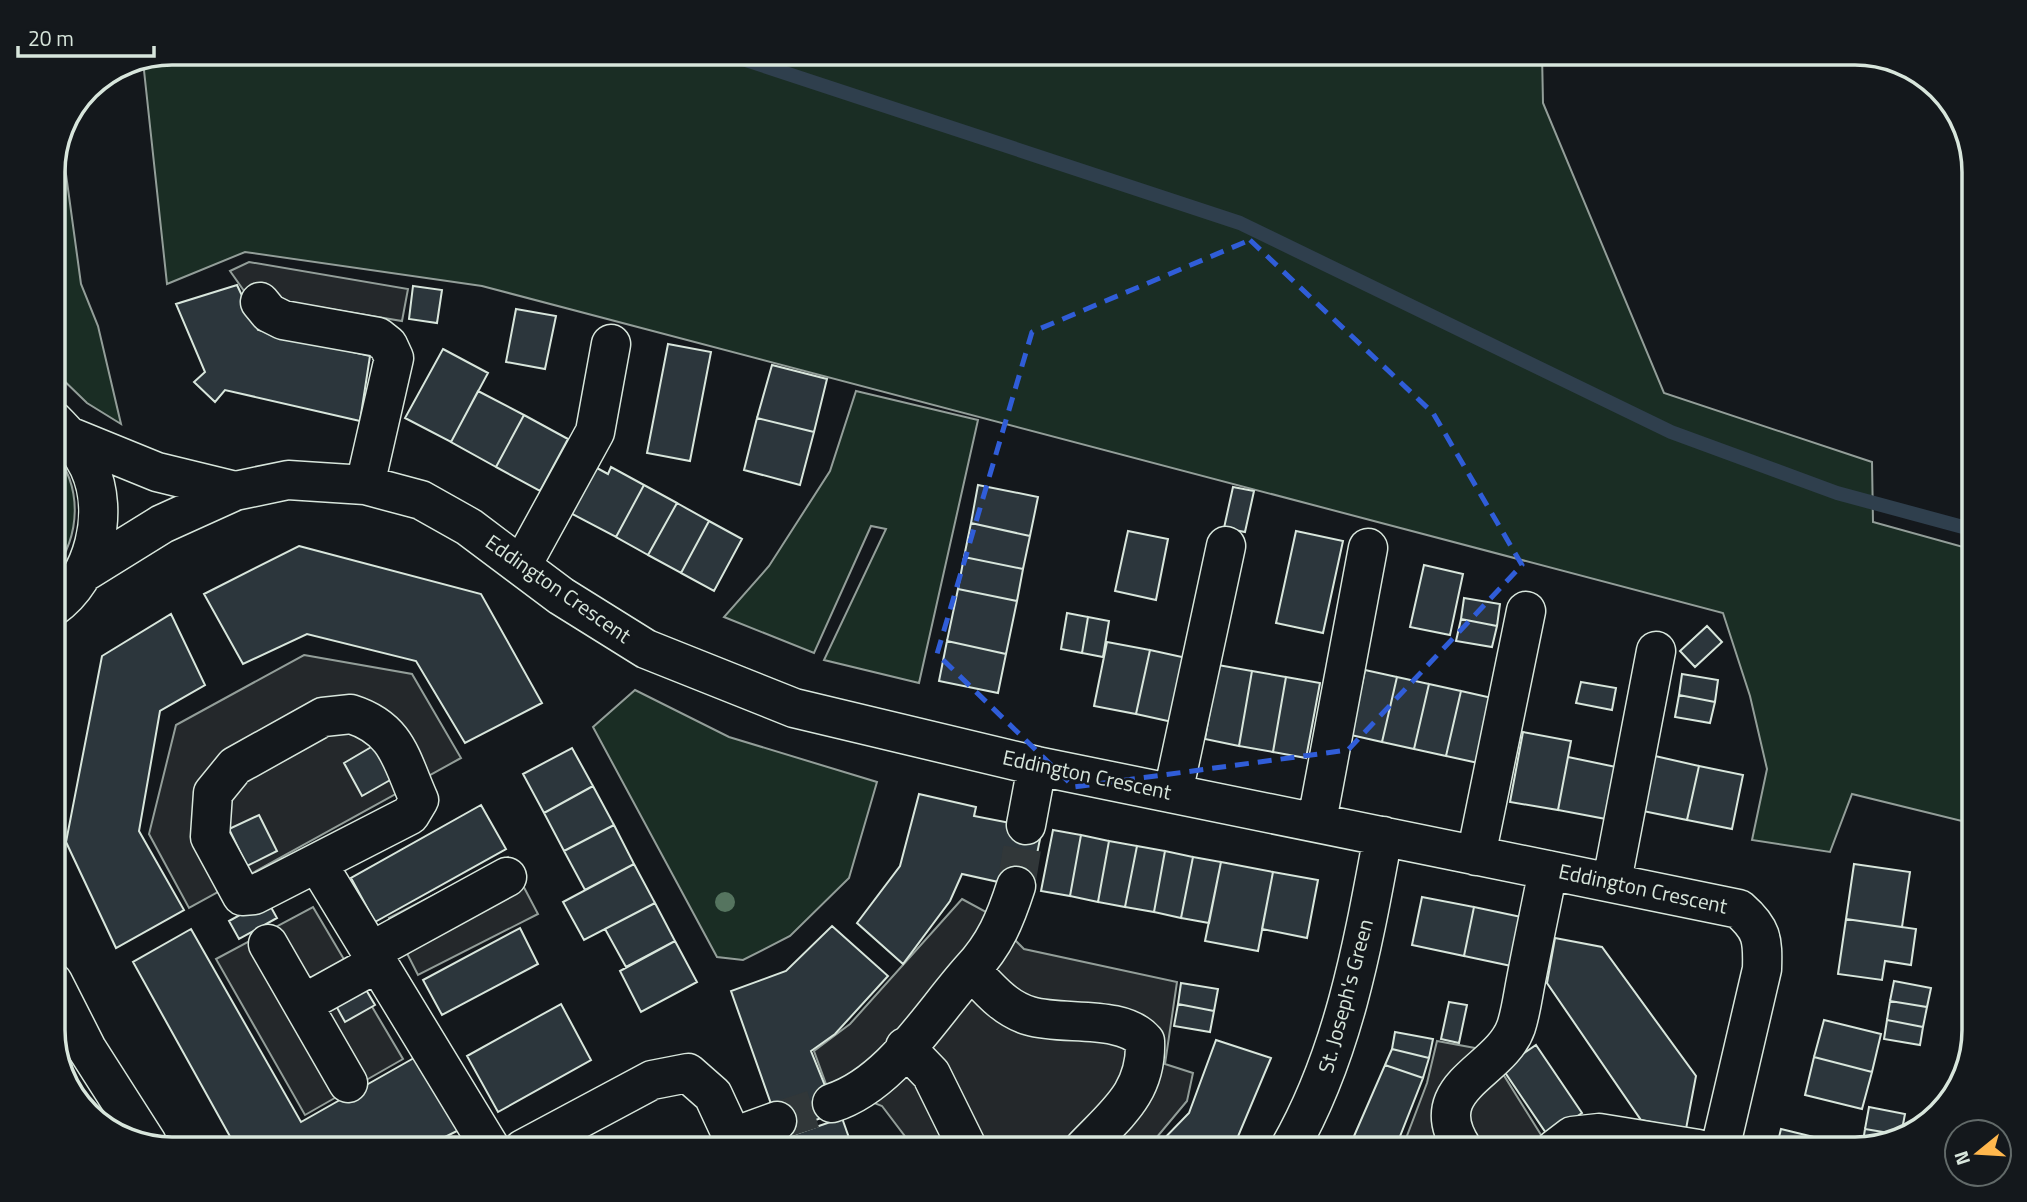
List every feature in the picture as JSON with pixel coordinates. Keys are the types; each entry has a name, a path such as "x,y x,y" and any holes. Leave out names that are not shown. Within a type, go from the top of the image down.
{"street":[{"path":"260,302 269,313 282,320 378,337 388,345 394,358 365,485"},
{"path":"522,565 595,432 611,344"},
{"name":"Eddington Crescent","path":"65,430 157,472 235,491"},
{"path":"65,433 89,468 99,503 96,539 83,573 65,595"},
{"name":"Eddington Crescent","path":"83,573 162,524 235,491 288,480 365,485 421,500 468,527 561,596 646,649 700,672 823,716 1037,766 1739,909 1756,924 1763,944 1762,970 1723,1137"},
{"path":"1173,793 1226,546"},
{"path":"1317,821 1368,548"},
{"path":"1476,856 1526,611"},
{"path":"1612,881 1657,651"},
{"path":"351,714 373,721 390,737 419,800 410,815 317,863 254,895 242,896 210,837 213,793 234,766 323,717 351,714"},
{"path":"1026,825 1037,766"},
{"name":"St. Joseph's Green","path":"1296,1137 1313,1108 1339,1040 1369,913 1383,836"},
{"path":"317,863 483,1137"},
{"path":"1456,1137 1451,1114 1457,1094 1473,1074 1500,1053 1516,1028 1548,870"},
{"path":"303,1004 374,957 507,877"},
{"path":"832,1103 853,1096 881,1076 992,947 1005,922 1016,886"},
{"path":"268,944 348,1083"},
{"path":"971,970 1003,1004 1031,1017 1128,1028 1145,1041 1143,1071 1135,1094 1095,1137"},
{"path":"65,1006 129,1128"},
{"path":"905,1048 931,1074 962,1137"},
{"path":"547,1137 652,1080 688,1073 713,1095 733,1137"},
{"path":"747,1137 777,1121"},
{"path":"1571,1137 1599,1133 1623,1137"}],"highlighted area":[{"path":"1250,240 1433,413 1522,565 1348,750 1074,787 937,654 1032,332"}],"green space":[{"path":"1542,65 1543,103 1664,393 1872,462 1873,522 1962,547 1962,821 1852,794 1830,852 1752,840 1767,769 1750,696 1723,613 482,286 245,252 167,284 144,69 151,67"},
{"path":"65,167 81,284 98,326 121,424 87,403 65,382"},
{"path":"856,391 978,420 919,683 824,660 886,529 871,526 814,653 724,617 769,566 830,471"},
{"path":"65,468 74,495 75,511 65,552"},
{"path":"635,690 729,737 877,782 849,878 790,936 743,960 717,957 593,727"}],"shaded area":[{"path":"249,262 408,289 402,321 247,295 230,271"},
{"path":"304,655 412,674 461,758 189,908 149,834 176,725"},
{"path":"508,857 538,914 418,975 389,918"},
{"path":"962,899 988,913 1024,949 1177,982 1165,1064 1193,1073 1187,1101 1157,1137 905,1137 882,1106 826,1084 814,1051 850,1024"},
{"path":"313,907 403,1059 305,1115 216,959"},
{"path":"1437,1041 1475,1048 1503,1074 1542,1137 1407,1137 1427,1083"}],"building":[{"path":"237,285 258,330 370,356 360,421 225,390 215,402 194,382 205,372 176,304"},
{"path":"413,286 442,290 437,323 409,319"},
{"path":"516,309 556,316 545,369 506,362"},
{"path":"668,344 711,352 690,461 647,453"},
{"path":"443,349 488,373 451,442 405,418"},
{"path":"772,365 827,379 814,432 757,418"},
{"path":"478,391 524,415 496,467 451,442"},
{"path":"524,415 568,439 540,491 496,467"},
{"path":"757,418 814,432 800,485 744,470"},
{"path":"584,461 608,474 611,467 644,485 616,537 559,507"},
{"path":"644,485 677,503 648,555 616,537"},
{"path":"978,485 1038,497 1030,536 971,523"},
{"path":"1233,487 1254,491 1245,532 1224,528"},
{"path":"677,503 709,521 681,573 648,555"},
{"path":"709,521 742,539 714,591 681,573"},
{"path":"971,523 1030,536 1023,569 964,557"},
{"path":"1128,531 1168,539 1156,600 1115,591"},
{"path":"1296,531 1343,541 1323,633 1276,623"},
{"path":"299,546 481,594 542,703 465,743 416,661 307,634 243,664 204,594"},
{"path":"964,557 1023,569 1017,601 958,589"},
{"path":"1424,565 1463,574 1450,635 1410,627"},
{"path":"958,589 1017,601 1006,654 947,641"},
{"path":"1464,598 1500,604 1497,626 1461,619"},
{"path":"1067,613 1088,617 1082,653 1061,649"},
{"path":"171,614 205,685 160,711 139,831 184,910 116,948 66,842 102,656"},
{"path":"1088,617 1109,621 1103,657 1082,653"},
{"path":"1461,619 1497,626 1492,647 1456,641"},
{"path":"1707,626 1722,642 1695,667 1680,651"},
{"path":"947,641 1006,654 998,693 939,681"},
{"path":"1107,642 1150,650 1136,714 1094,706"},
{"path":"1150,650 1191,659 1177,723 1136,714"},
{"path":"1218,665 1252,671 1239,746 1205,739"},
{"path":"1365,670 1397,677 1382,742 1351,735"},
{"path":"1252,671 1286,677 1273,752 1239,746"},
{"path":"1682,674 1718,680 1715,702 1679,695"},
{"path":"1286,677 1320,683 1306,758 1273,752"},
{"path":"1397,677 1429,684 1414,749 1382,742"},
{"path":"1581,682 1616,688 1612,710 1576,703"},
{"path":"1429,684 1461,691 1446,756 1414,749"},
{"path":"1461,691 1492,698 1478,763 1446,756"},
{"path":"1679,695 1715,702 1710,723 1675,717"},
{"path":"1523,732 1571,741 1558,810 1510,802"},
{"path":"373,746 392,779 362,796 344,763"},
{"path":"572,748 593,786 544,813 523,774"},
{"path":"1655,756 1699,766 1687,820 1643,811"},
{"path":"1568,757 1616,767 1606,819 1558,810"},
{"path":"1699,766 1743,775 1732,829 1687,820"},
{"path":"593,786 614,825 564,851 544,813"},
{"path":"919,794 976,807 974,816 1042,829 1030,889 962,874 950,901 903,964 857,923 900,866"},
{"path":"481,805 506,849 375,922 351,878"},
{"path":"259,815 277,851 247,866 229,829"},
{"path":"614,825 634,864 585,890 564,851"},
{"path":"1053,830 1081,835 1070,896 1041,891"},
{"path":"1081,835 1109,841 1098,902 1070,896"},
{"path":"1109,841 1137,846 1125,907 1098,902"},
{"path":"1137,846 1165,851 1154,912 1125,907"},
{"path":"1165,851 1193,857 1181,918 1154,912"},
{"path":"1193,857 1221,862 1209,923 1181,918"},
{"path":"1221,862 1273,872 1258,951 1205,941"},
{"path":"634,864 655,903 584,940 563,902"},
{"path":"1854,864 1910,872 1902,927 1846,919"},
{"path":"1273,872 1318,880 1307,938 1262,929"},
{"path":"1422,897 1474,907 1464,956 1412,945"},
{"path":"267,900 277,918 239,939 229,921"},
{"path":"655,903 675,941 626,967 605,929"},
{"path":"1474,907 1526,918 1516,967 1464,956"},
{"path":"1846,919 1916,929 1911,965 1885,961 1882,980 1838,974"},
{"path":"832,926 888,976 835,1034 811,1051 836,1113 781,1132 731,991 786,971"},
{"path":"520,928 538,964 442,1015 423,980"},
{"path":"191,929 301,1122 421,1054 465,1127 445,1137 230,1137 133,962"},
{"path":"1555,938 1602,947 1696,1076 1686,1129 1641,1120 1547,983"},
{"path":"675,941 697,982 641,1012 620,971"},
{"path":"1894,981 1931,988 1927,1007 1890,1001"},
{"path":"1181,983 1218,989 1214,1011 1178,1004"},
{"path":"365,988 375,1005 345,1022 335,1004"},
{"path":"1890,1001 1927,1007 1923,1027 1887,1020"},
{"path":"1449,1002 1467,1005 1459,1043 1441,1039"},
{"path":"561,1004 591,1060 498,1112 467,1056"},
{"path":"1178,1004 1214,1011 1210,1032 1174,1026"},
{"path":"1824,1020 1881,1034 1872,1072 1814,1057"},
{"path":"1887,1020 1923,1027 1920,1045 1884,1039"},
{"path":"1395,1032 1433,1039 1429,1058 1392,1049"},
{"path":"1216,1040 1271,1058 1238,1137 1166,1137 1189,1113"},
{"path":"1536,1045 1582,1113 1548,1136 1502,1068"},
{"path":"1392,1049 1429,1058 1423,1078 1385,1065"},
{"path":"1814,1057 1872,1072 1862,1109 1805,1095"},
{"path":"1385,1065 1423,1078 1400,1137 1354,1137"},
{"path":"1869,1107 1905,1114 1903,1126 1887,1133 1865,1129"},
{"path":"842,1118 849,1137 787,1137"},
{"path":"1781,1129 1814,1137 1779,1137"},
{"path":"1865,1129 1887,1133 1883,1134 1864,1136"}],"waterway":[{"path":"761,65 1240,223 1671,432 1837,493 1962,527"}],"tunnel":[{"path":"1016,886 1026,825"},
{"path":"777,1121 832,1103"}]}
